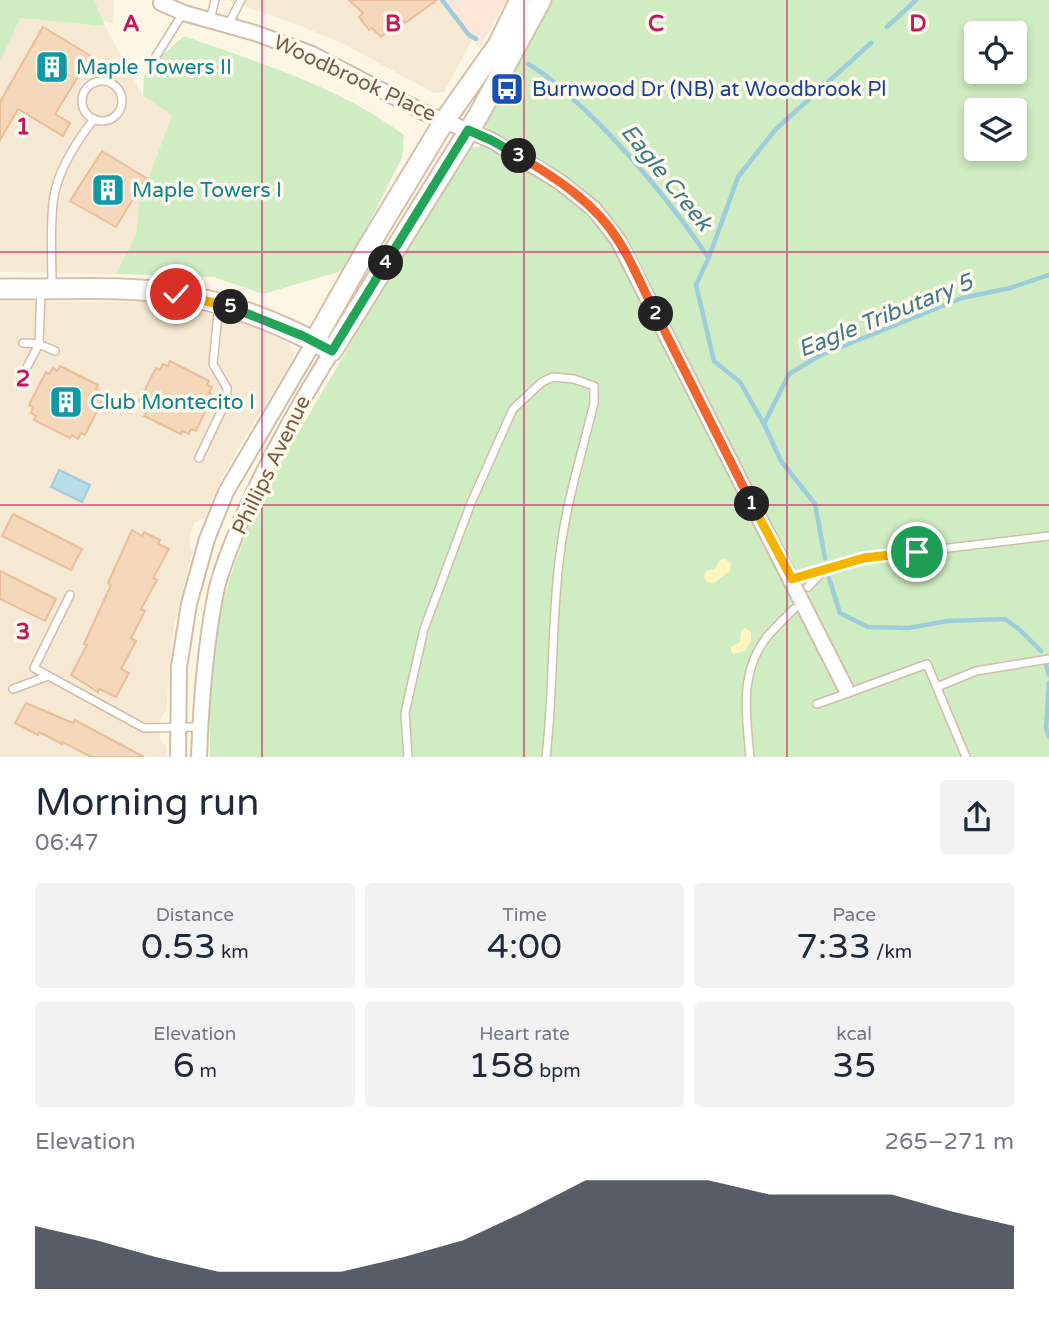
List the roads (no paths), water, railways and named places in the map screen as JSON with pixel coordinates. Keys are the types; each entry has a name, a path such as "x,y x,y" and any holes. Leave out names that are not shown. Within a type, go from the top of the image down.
{"street":[{"name":"Phillips Avenue","path":"178,757 179,667 190,604 207,539 226,492 445,120 498,45 520,0"},
{"name":"Phillips Avenue","path":"199,757 204,668 217,590 229,551 252,495 285,426 514,54 541,0"},
{"name":"Woodbrook Place","path":"161,3 312,54 425,113 491,140 560,182 594,209 618,240 846,690"},
{"path":"0,289 156,292 219,303 256,316 332,351"}],"lane":[{"path":"209,20 215,0"},
{"path":"228,25 241,0"},
{"path":"153,61 184,12"},
{"path":"99,80 117,86 122,97 121,110 106,120 93,119 82,104 84,91 99,80"},
{"path":"27,367 39,344 53,202 58,180 80,136 93,119"},
{"path":"199,458 227,399 227,388 213,364 219,303"},
{"path":"23,343 39,344 55,351"},
{"path":"408,757 405,713 410,687 424,629 466,516 513,409 542,382 553,377 574,379 594,386 594,403 560,553 552,710 546,757"},
{"path":"792,579 864,558 1049,536"},
{"path":"808,587 826,568"},
{"path":"70,595 33,667 144,728 200,727"},
{"path":"750,757 745,703 748,672 766,638 793,609"},
{"path":"937,687 976,671 1049,659"},
{"path":"817,704 846,690 927,664 966,757"},
{"path":"13,688 48,676"}],"water":[{"path":"59,470 90,485 82,502 51,487"}],"waterway":[{"name":"Eagle Creek","path":"442,0 469,35 476,39"},
{"path":"887,27 916,0"},
{"name":"Eagle Creek","path":"825,558 815,504 781,461 740,382 714,361 696,285 738,177 775,130 871,43"},
{"name":"Eagle Creek","path":"528,64 563,90 617,143 665,198 708,257"},
{"name":"Eagle Tributary 5","path":"764,424 789,374 819,356 962,298 1010,288 1049,275"},
{"name":"Eagle Creek","path":"829,578 840,613 868,627 908,628 947,621 1005,619 1041,651"},
{"name":"Eagle Creek","path":"1046,665 1049,675"},
{"name":"Eagle Creek","path":"1049,683 1046,728 1049,737"}],"place":[{"name":"Maple Towers II","path":"52,67"},
{"name":"Burnwood Dr (NB) at Woodbrook Pl","path":"507,89"},
{"name":"Maple Towers I","path":"108,190"},
{"name":"Club Montecito I","path":"66,402"}]}
